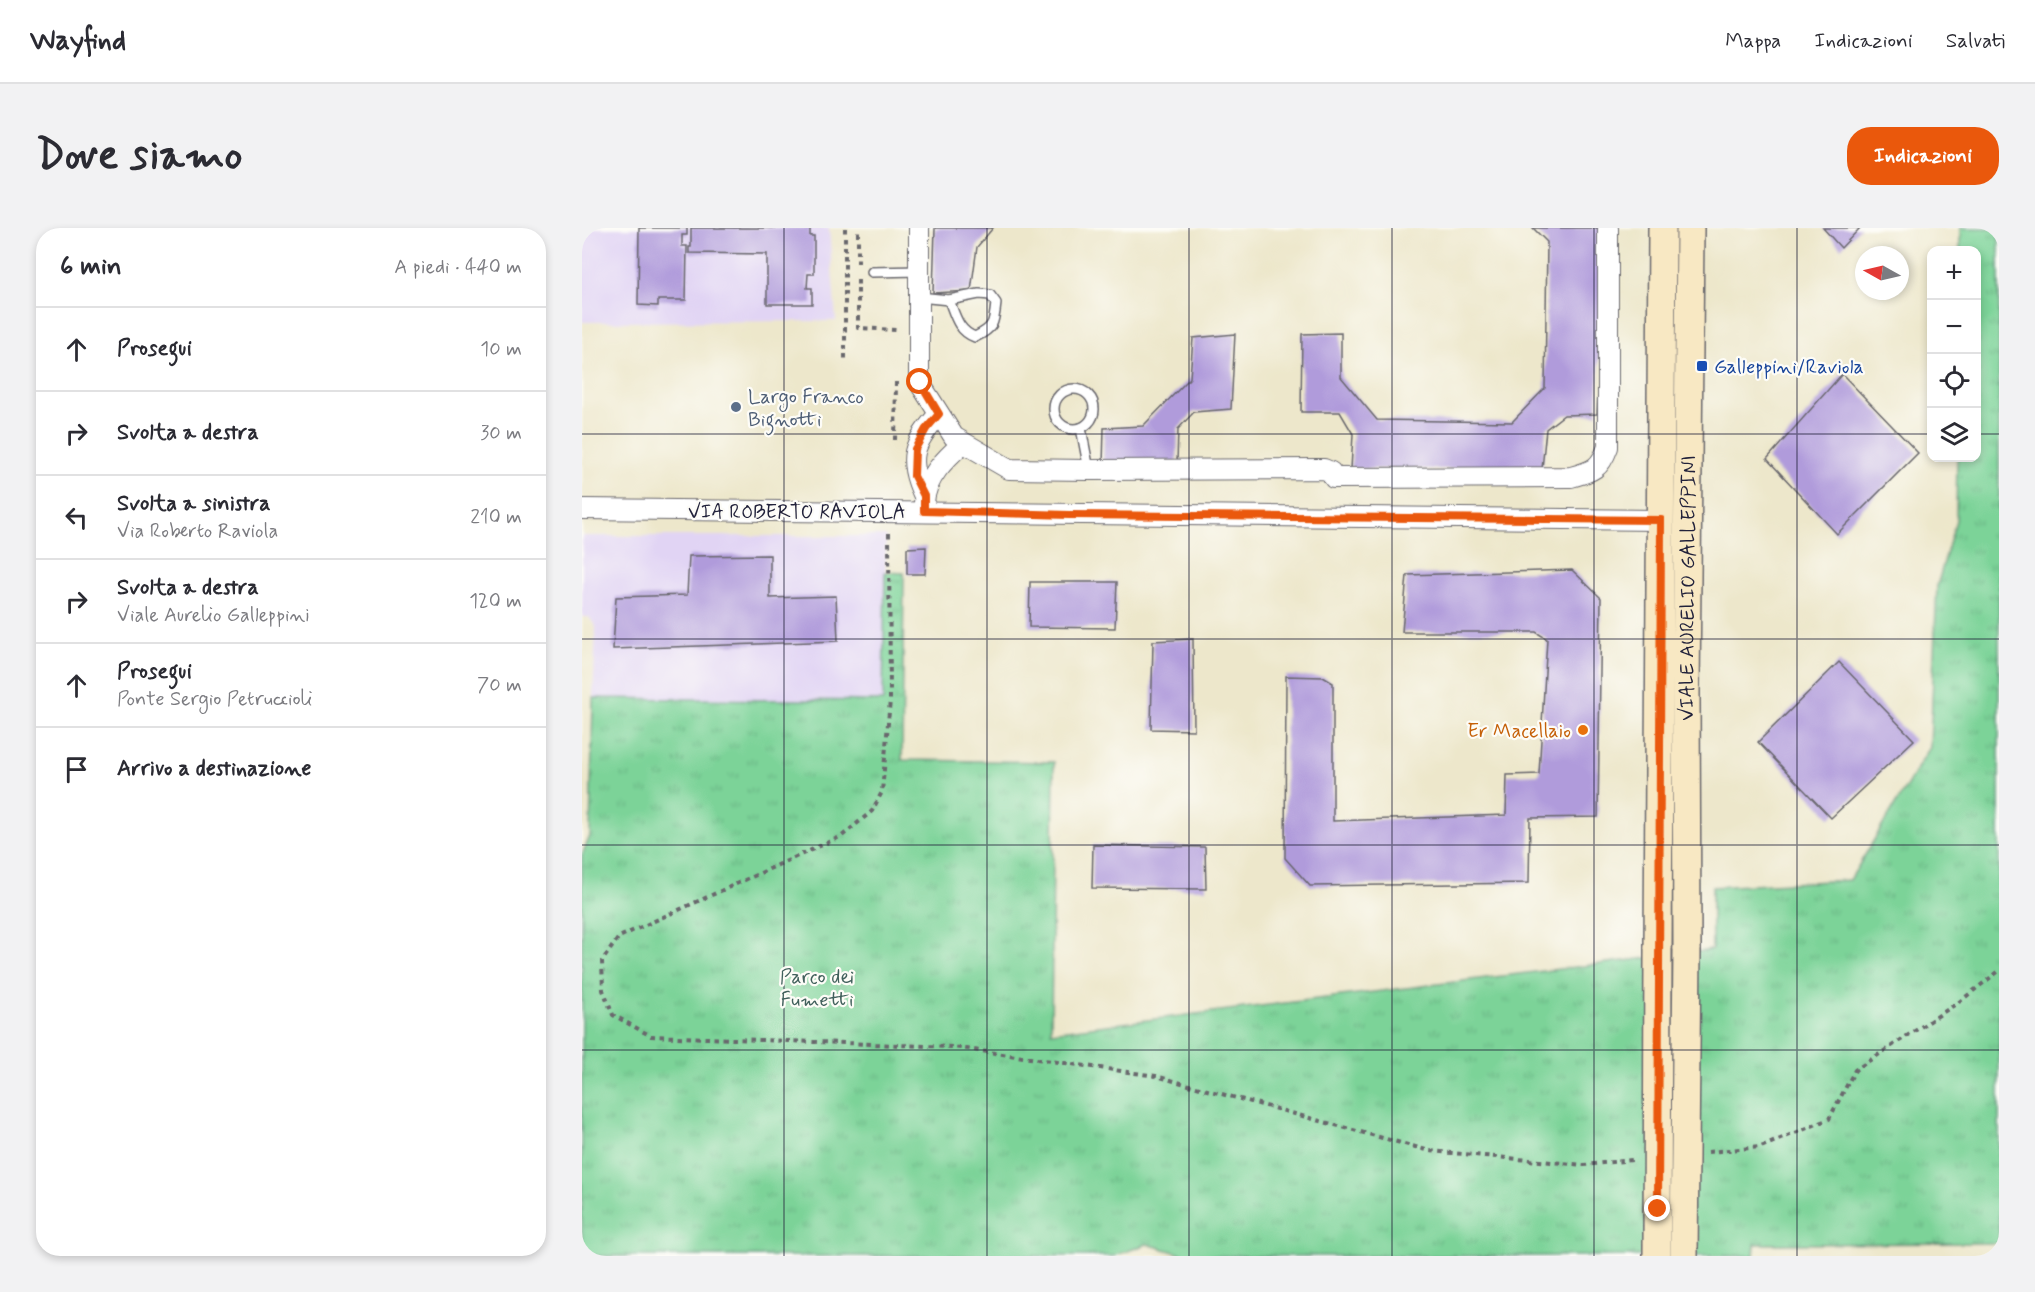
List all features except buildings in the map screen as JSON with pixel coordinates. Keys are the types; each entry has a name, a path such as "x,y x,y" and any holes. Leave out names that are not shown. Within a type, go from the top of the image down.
{"street":[{"path":"919,228 920,382 954,437 963,443 1010,469 1324,469 1331,472 1334,478 1570,477 1592,472 1603,459 1608,447 1608,228"},
{"name":"VIALE AURELIO GALLEPPINI","path":"1657,1256 1662,228"},
{"name":"VIALE AURELIO GALLEPPINI","path":"1684,1256 1690,228"},
{"path":"924,504 914,476 915,449 926,429 939,414"},
{"path":"924,504 933,476 945,460 963,443"},
{"name":"VIA ROBERTO RAVIOLA","path":"582,509 889,511 924,504 1080,515 1661,520"}],"lane":[{"path":"872,272 919,272"},
{"path":"919,297 949,300 979,294 990,295 996,303 994,321 988,331 975,337 967,334 959,326 949,300"},
{"path":"1067,391 1080,391 1091,399 1094,413 1081,428 1067,428 1057,420 1054,406 1061,394 1067,391"},
{"path":"1081,428 1089,470"}],"path":[{"path":"845,228 845,363"},
{"path":"858,228 858,328 896,330 896,341"},
{"path":"896,377 896,447"},
{"path":"889,511 890,700 882,792 872,811 842,836 619,937 603,961 603,990 613,1015 651,1036 953,1047 1156,1076 1430,1151 1584,1165 1643,1159"},
{"path":"1702,1153 1761,1147 1829,1119 1856,1070 1959,1002 1999,971"}],"shaded area":[{"path":"582,228 829,228 836,321 582,322"},
{"path":"582,536 886,536 883,701 593,698 596,627 589,617 582,617"}],"green space":[{"name":"Parco dei Fumetti","path":"1960,228 1999,228 1999,1243 1755,1244 1754,1256 1188,1256 1147,1244 1114,1256 582,1256 582,855 590,836 593,698 883,701 885,572 904,573 902,760 1054,762 1051,1032 1712,950 1712,887 1850,880 1930,747 1937,586 1956,520 1957,462 1981,462 1981,246 1960,246"}],"place":[{"name":"Galleppini/Raviola","path":"1702,366"},
{"name":"Largo Franco Bignotti","path":"736,407"},
{"name":"Er Macellaio","path":"1583,730"}],"route":[{"path":"920,382 939,414 926,429 915,449 914,476 924,496 924,511 1069,515 1661,520 1658,1209"}]}
